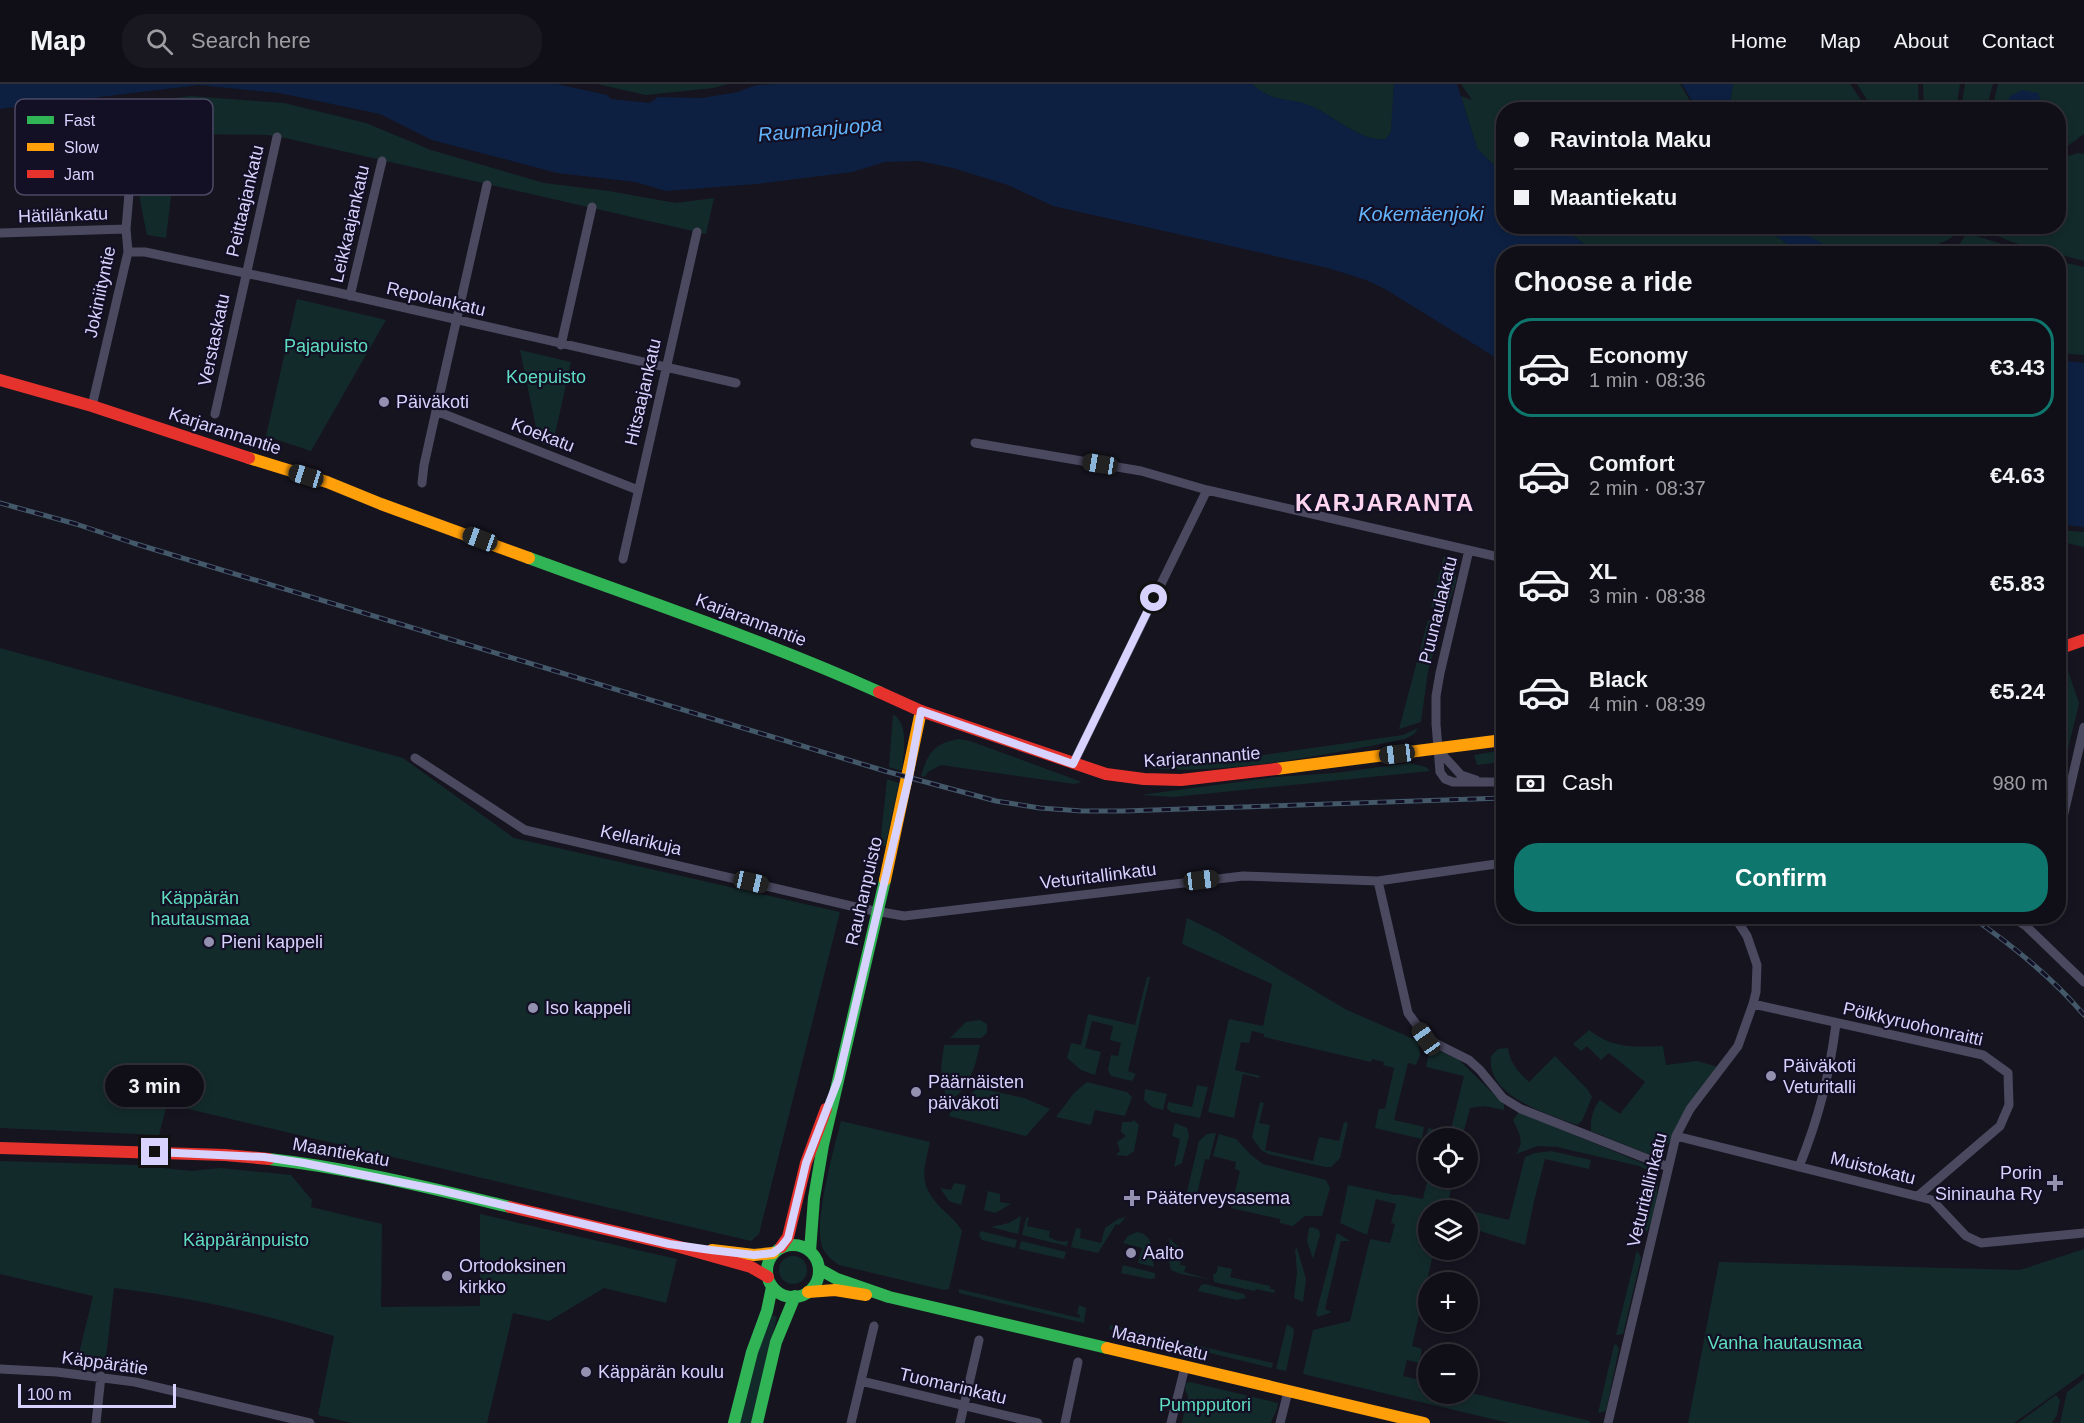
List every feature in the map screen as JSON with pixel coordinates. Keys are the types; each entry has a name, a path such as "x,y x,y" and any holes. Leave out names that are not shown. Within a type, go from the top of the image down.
{"main road":[{"name":"Karjarannantie","path":"0,380 92,406 201,444 327,482 381,504 767,644 921,711 1120,778 1154,782 1195,779 1496,741"},
{"path":"2066,646 2084,640"},
{"name":"Rauhanpuisto","path":"810,1251 813,1202 838,1080 909,777 921,711"},
{"name":"Rauhanpuisto","path":"777,1250 788,1238 813,1142 838,1080"},
{"name":"Maantiekatu","path":"0,1148 155,1152 274,1159 439,1190 669,1244 751,1267 770,1282"},
{"name":"Maantiekatu","path":"669,1244 754,1255 777,1250"},
{"path":"734,1423 752,1352 767,1311 770,1282 768,1264 777,1250 791,1245 801,1246 810,1251 816,1260 819,1269 815,1284 808,1292 795,1296 778,1293 770,1282"},
{"name":"Maantiekatu","path":"819,1269 837,1279 889,1297 1424,1423"},
{"name":"Maantiekatu","path":"808,1292 835,1290 889,1297"},
{"path":"757,1423 777,1334 784,1315 795,1296"}],"street":[{"name":"Peittaajankatu","path":"246,273 277,137"},
{"name":"Leikkaajankatu","path":"351,296 382,160"},
{"path":"422,483 424,465 488,185"},
{"name":"Jokiniityntie","path":"92,406 128,252 126,229 129,195"},
{"path":"561,345 592,207"},
{"name":"Hätilänkatu","path":"0,233 126,229"},
{"name":"Hitsaajankatu","path":"623,559 697,232"},
{"name":"Repolankatu","path":"128,252 145,252 246,273 736,383"},
{"name":"Verstaskatu","path":"215,414 246,273"},
{"name":"Koekatu","path":"436,411 638,490"},
{"name":"Puunaulakatu","path":"975,443 1141,471 1207,490 1470,550 1440,673 1436,710 1440,772 1445,779 1453,782 1496,782"},
{"path":"1073,764 1207,490"},
{"path":"1470,550 1496,556"},
{"path":"2066,805 2084,727"},
{"name":"Kellarikuja","path":"416,758 525,830 877,911"},
{"name":"Veturitallinkatu","path":"877,911 904,916 924,915 1243,876 1378,881 1496,863"},
{"path":"1378,881 1408,1013 1426,1039 1469,1060 1503,1098 1521,1109 1668,1167"},
{"name":"Veturitallinkatu","path":"1608,1423 1676,1136 1690,1109 1737,1046 1753,1004 1757,965 1747,936 1739,924"},
{"path":"2023,924 2084,982"},
{"name":"Pölkkyruohonraitti","path":"1753,1004 1983,1056 2008,1073 2008,1105 2000,1126 1918,1196"},
{"path":"1799,1167 1816,1125 1830,1068 1836,1024"},
{"name":"Muistokatu","path":"1676,1136 1932,1200 1966,1236 1981,1243 2084,1233"},
{"path":"851,1423 874,1326"},
{"path":"960,1423 979,1340"},
{"path":"1065,1423 1078,1362"},
{"path":"1171,1423 1185,1367"},
{"name":"Käppärätie","path":"0,1370 101,1376 310,1423"},
{"path":"96,1423 101,1376"},
{"name":"Tuomarinkatu","path":"861,1381 1038,1423"},
{"path":"1280,1423 1287,1392"}],"green space":[{"path":"597,84 728,84 713,88 646,95"},
{"path":"1252,84 1394,84 1391,132 1386,139 1368,137 1313,107 1268,95"},
{"path":"1461,84 1680,84 1691,102 1496,102 1496,168 1477,148 1461,96 1472,100"},
{"path":"1733,84 1850,84 1862,102 1730,102"},
{"path":"1857,84 1918,84 1919,102 1869,102"},
{"path":"1923,84 1960,84 1957,102 1924,102"},
{"path":"1965,84 1993,84 1988,102 1962,102"},
{"path":"1998,84 2084,84 2084,134 2066,147 2066,102 1994,102"},
{"path":"191,96 284,103 366,123 431,150 544,183 609,191 676,203 714,198 706,234 285,138 268,135 213,134 213,99 168,99"},
{"path":"2084,154 2084,261 2066,256 2066,246 2027,246 1993,234 2066,234 2066,156"},
{"path":"140,195 171,195 166,238 147,235"},
{"path":"1570,234 1773,234 1791,246 1588,246"},
{"path":"1804,234 1955,234 1944,242 1932,246 1826,246"},
{"path":"1966,234 1970,234 2008,246 1958,246"},
{"path":"2066,263 2084,267 2084,355 2066,354"},
{"name":"Pajapuisto","path":"297,299 386,320 311,451 266,436"},
{"name":"Koepuisto","path":"520,350 571,362 552,448 539,442"},
{"path":"2066,531 2084,532 2084,547 2066,543"},
{"path":"1444,556 1455,564 1456,581 1447,610 1431,607"},
{"path":"1428,620 1437,622 1441,628 1428,671 1421,722 1399,729"},
{"name":"Käppärän hautausmaa","path":"0,648 403,758 514,838 840,912 759,1234 751,1241 167,1104 159,1135 0,1128"},
{"path":"2066,671 2068,671 2079,703 2066,757"},
{"path":"893,714 902,725 904,732 902,771 889,767"},
{"path":"1418,728 1414,734 1405,739 1276,762 1209,769 1145,768 1185,766 1403,735"},
{"path":"959,739 1082,782 1074,784 941,765 928,772 925,777 921,776 933,750 944,743"},
{"path":"1496,751 1496,763 1477,765 1474,755"},
{"path":"1409,763 1426,767 1430,771 1174,797 1140,795 1275,777 1335,773"},
{"path":"887,779 899,783 886,843 885,846 880,846"},
{"path":"1187,918 1218,933 1345,1009 1418,1041 1420,1055 1416,1065 1408,1063 1394,1120 1424,1127 1418,1128 1418,1138 1375,1128 1379,1109 1385,1109 1394,1068 1383,1065 1384,1062 1372,1059 1371,1062 1264,1037 1264,1034 1252,1031 1249,1043 1241,1042 1235,1070 1260,1076 1259,1078 1243,1074 1234,1118 1208,1112 1229,1019 1263,1026 1272,984 1182,944"},
{"path":"1147,977 1150,977 1128,1071 1136,1074 1132,1081 1111,1076 1108,1070 1111,1055 1118,1056 1121,1043 1110,1040 1113,1026 1092,1021 1085,1048 1101,1052 1095,1075 1081,1070 1067,1058 1071,1043 1081,1045 1088,1014 1135,1025"},
{"path":"980,1020 987,1024 987,1033 981,1038 950,1038 966,1022"},
{"path":"1589,1030 1615,1044 1663,1046 1666,1065 1697,1061 1718,1067 1661,1152 1648,1154 1591,1131 1592,1114 1600,1100 1620,1114 1645,1082 1609,1053 1601,1060 1587,1046 1581,1051 1573,1044"},
{"path":"944,1045 980,1045 966,1087 947,1104 941,1069"},
{"path":"1433,1048 1458,1059 1504,1104 1504,1110 1485,1106 1470,1108 1465,1128 1451,1128 1464,1076 1426,1067"},
{"path":"1508,1048 1515,1067 1529,1082 1555,1056 1592,1097 1582,1121 1577,1125 1550,1115 1508,1093 1498,1082 1492,1070 1491,1056 1498,1049"},
{"path":"1087,1082 1127,1092 1132,1097 1125,1116 1095,1110 1091,1125 1056,1117 1074,1093"},
{"path":"1197,1085 1208,1087 1200,1118 1171,1112 1167,1108 1168,1102 1192,1107"},
{"path":"983,1089 1024,1098 1050,1109 1026,1136 949,1116 975,1090"},
{"path":"1145,1089 1167,1094 1163,1110 1152,1107 1144,1100"},
{"path":"1260,1102 1264,1103 1259,1123 1270,1125 1265,1150 1313,1161 1319,1137 1339,1141 1344,1122 1348,1123 1340,1158 1331,1167 1325,1167 1268,1154 1261,1150 1252,1137"},
{"path":"1519,1112 1642,1163 1648,1167 1649,1171 1639,1166 1557,1147 1538,1146 1516,1154 1521,1141 1513,1120"},
{"path":"1134,1120 1139,1125 1134,1151 1127,1156 1116,1155 1120,1151 1117,1142 1126,1136 1121,1132 1122,1122"},
{"path":"841,1121 930,1142 924,1171 926,1186 935,1201 962,1231 949,1289 944,1290 839,1265 823,1249 820,1238 822,1206"},
{"path":"1175,1123 1187,1128 1189,1136 1182,1163 1174,1167 1180,1139 1172,1136"},
{"path":"1216,1133 1209,1160 1205,1159 1195,1203 1185,1200 1199,1141 1207,1134"},
{"path":"1219,1134 1236,1139 1263,1164 1326,1180 1330,1188 1322,1216 1305,1216 1293,1226 1280,1223 1280,1219 1231,1208 1240,1171 1235,1169 1236,1162 1213,1156"},
{"path":"1551,1151 1591,1160 1589,1169 1545,1159 1525,1245 1478,1230 1478,1213 1509,1220 1525,1157"},
{"name":"Käppäränpuisto","path":"0,1161 135,1165 191,1171 220,1168 291,1175 312,1200 311,1207 382,1224 381,1307 480,1306 480,1214 677,1259 666,1303 604,1288 549,1321 513,1313 487,1423 352,1423 318,1415 334,1336 225,1307 114,1288 105,1366 77,1362 93,1296 0,1274"},
{"path":"1654,1174 1657,1180 1657,1195 1647,1232 1642,1226"},
{"path":"954,1183 966,1185 961,1205 949,1201 940,1188 951,1190"},
{"path":"1348,1185 1423,1199 1426,1188 1451,1188 1449,1199 1453,1200 1418,1200 1418,1260 1432,1260 1429,1272 1418,1272 1418,1320 1412,1346 1418,1348 1418,1363 1407,1360 1403,1376 1418,1380 1418,1401 1303,1374 1313,1330 1350,1321 1370,1239 1390,1243 1395,1224 1391,1223 1396,1204 1376,1199 1367,1235 1340,1223"},
{"path":"988,1191 1000,1194 1000,1202 1011,1204 995,1213 984,1210"},
{"path":"1021,1216 1018,1234 991,1227 1009,1223"},
{"path":"1029,1217 1027,1226 1050,1231 1049,1237 1056,1240 1062,1242 1068,1240 1067,1246 1022,1235 1026,1218"},
{"path":"1126,1217 1119,1225 1116,1224 1098,1253 1071,1247 1076,1228 1081,1229 1080,1238 1101,1243 1105,1228 1118,1219"},
{"path":"1309,1228 1319,1230 1320,1235 1313,1259 1307,1241"},
{"path":"981,1231 1017,1240 1015,1248 982,1240 979,1235"},
{"path":"1137,1232 1150,1240 1154,1267 1138,1263 1142,1248 1123,1243 1128,1236"},
{"path":"1337,1233 1350,1241 1341,1241 1325,1309 1332,1312 1318,1317 1316,1314"},
{"path":"1169,1238 1183,1251 1180,1265 1186,1266 1184,1272 1209,1279 1171,1270"},
{"path":"1021,1241 1066,1252 1064,1259 1019,1249"},
{"path":"1297,1248 1306,1279 1303,1302 1294,1298 1297,1272 1295,1250"},
{"name":"Vanha hautausmaa","path":"2084,1249 2084,1373 2014,1423 1688,1423 1719,1262 2020,1270"},
{"path":"1637,1250 1641,1258 1623,1334 1616,1335"},
{"path":"793,1256 803,1260 807,1270 803,1280 793,1284 783,1280 779,1270 783,1260"},
{"path":"1123,1265 1155,1273 1155,1278 1121,1273"},
{"path":"1218,1266 1232,1269 1230,1277 1270,1286 1270,1289 1275,1290 1274,1293 1214,1282 1213,1274 1216,1274"},
{"path":"1201,1285 1244,1294 1246,1298 1237,1300 1198,1291"},
{"path":"959,1289 1079,1318 1080,1315 1077,1314 1079,1305 1086,1308 1084,1323 959,1293"},
{"path":"771,1315 777,1317 751,1423 740,1423 753,1365"},
{"path":"1287,1324 1293,1328 1294,1333 1286,1371 1276,1369"},
{"path":"1110,1325 1181,1342 1180,1346 1109,1329"},
{"path":"1186,1343 1273,1363 1272,1368 1185,1347"},
{"path":"1616,1344 1619,1349 1606,1411 1598,1413 1614,1345"},
{"path":"2084,1379 2084,1423 2060,1423 2067,1392"},
{"name":"Pumpputori","path":"1190,1382 1278,1403 1277,1409 1271,1423 1182,1423 1188,1396 1185,1389 1186,1383"},
{"path":"1478,1395 1590,1421 1590,1423 1509,1423 1429,1404 1478,1404"},
{"path":"2056,1395 2060,1400 2057,1415 2052,1423 2018,1423"}],"water":[{"name":"Kokemäenjoki","path":"0,84 557,84 607,95 611,99 650,103 658,97 702,98 738,92 756,85 778,84 1252,84 1268,95 1313,107 1358,133 1377,139 1386,139 1391,132 1394,84 1457,84 1477,148 1496,168 1496,234 1570,234 1588,246 1496,246 1496,358 1385,289 1366,280 1328,268 1053,206 1008,185 953,168 919,161 885,162 852,172 756,184 666,191 635,182 557,173 432,140 380,114 279,93 199,85 83,99 15,99 15,107 0,109"},
{"path":"1682,84 1733,84 1730,102 1693,102"},
{"path":"2022,90 2038,93 2040,99 2039,102 2007,102 2010,96"},
{"path":"1773,234 1805,234 1827,246 1791,246"},
{"path":"2066,361 2084,363 2084,527 2066,525"}],"railway":[{"path":"0,503 76,524 885,771 996,801 1040,808 1124,811 1496,798"},
{"path":"1981,924 2030,962 2084,1015"}],"traffic: fast":[{"path":"529,558 749,639 879,692"},
{"path":"810,1251 814,1198 823,1145 885,880"},
{"path":"269,1159 360,1173 510,1207"},
{"path":"793,1245 803,1247 811,1253 817,1261 819,1271 817,1281 811,1289 803,1295 793,1297 783,1295 775,1289 769,1281 767,1271 769,1261 775,1253 783,1247 793,1245"},
{"path":"819,1269 837,1279 889,1297 1107,1348"},
{"path":"734,1423 772,1287"},
{"path":"757,1423 776,1342 795,1296"}],"traffic: slow":[{"path":"249,458 327,482 529,558"},
{"path":"885,880 921,711"},
{"path":"1276,769 1496,741"},
{"path":"712,1250 754,1255 773,1253"},
{"path":"808,1292 835,1290 866,1295"},
{"path":"1107,1348 1424,1423"}],"traffic: jam":[{"path":"0,380 92,406 249,458"},
{"path":"2066,646 2084,640"},
{"path":"879,692 921,711 1106,774 1144,779 1181,780 1276,769"},
{"path":"781,1247 788,1237 806,1163 826,1109"},
{"path":"0,1148 225,1155 269,1159"},
{"path":"510,1207 669,1244 751,1267 768,1277"}],"place":[{"name":"Päiväkoti","path":"384,402"},
{"name":"Pieni kappeli","path":"209,942"},
{"name":"Iso kappeli","path":"533,1008"},
{"name":"Päiväkoti Veturitalli","path":"1771,1076"},
{"name":"Päärnäisten päiväkoti","path":"916,1092"},
{"name":"Porin Sininauha Ry","path":"2055,1183"},
{"name":"Pääterveysasema","path":"1132,1198"},
{"name":"Aalto","path":"1131,1253"},
{"name":"Ortodoksinen kirkko","path":"447,1276"},
{"name":"Käppärän koulu","path":"586,1372"}],"district":[{"name":"KARJARANTA","path":"1385,502"}],"route":[{"path":"155,1152 264,1157 304,1163 439,1190 669,1244 754,1255 773,1253 788,1238 806,1163 838,1080 909,777 921,711 1073,764 1154,598"}],"water label":[{"name":"Raumanjuopa","path":"820,129"}]}
